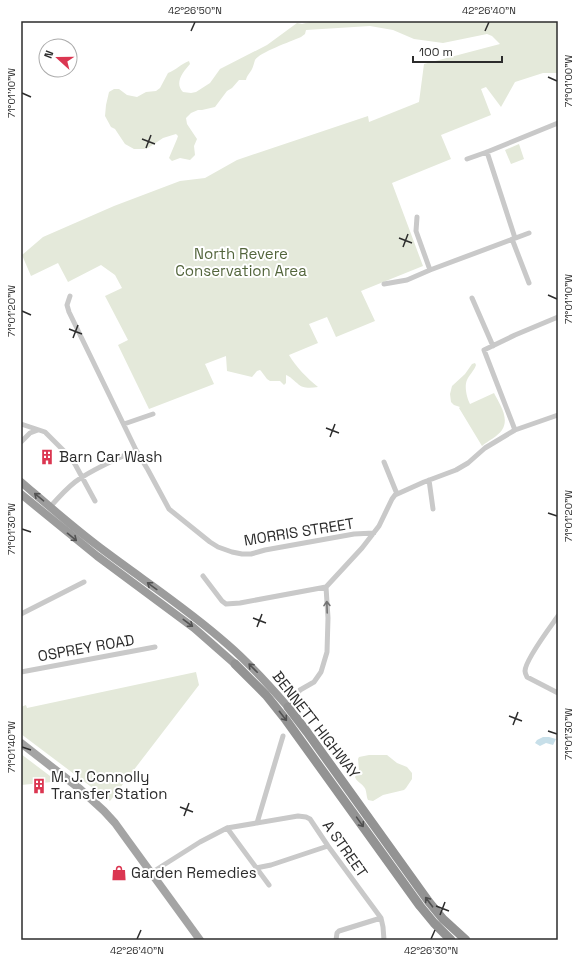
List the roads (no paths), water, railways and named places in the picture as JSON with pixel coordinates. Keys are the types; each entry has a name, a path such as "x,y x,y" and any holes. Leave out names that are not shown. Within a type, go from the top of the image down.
{"highway":[{"name":"BENNETT HIGHWAY","path":"21,482 104,550 218,636 254,669 288,707 307,732 442,919 466,940"},
{"name":"BENNETT HIGHWAY","path":"21,494 96,556 198,631 258,687 286,720 417,902 434,923 451,940"}],"main road":[{"path":"21,744 81,789 115,823 200,940"}],"street":[{"path":"468,159 558,122"},
{"path":"487,152 529,283"},
{"path":"417,217 416,231 430,270"},
{"path":"384,284 407,280 529,233"},
{"name":"MORRIS STREET","path":"70,296 67,302 69,312 136,450 169,509 213,544 232,552 247,555 265,550 354,534 374,533 392,499 397,494"},
{"path":"472,298 493,346"},
{"path":"515,430 484,350 515,334 558,318"},
{"path":"124,424 153,414"},
{"path":"384,462 397,494 456,470 468,463 485,448 515,430 558,415"},
{"path":"21,424 45,432 71,458 83,477 95,501"},
{"path":"21,442 30,433 38,430"},
{"path":"50,507 70,486 83,477 136,450"},
{"path":"429,480 433,509"},
{"path":"203,576 226,604 240,603 326,587 374,533"},
{"path":"21,614 84,582"},
{"path":"288,707 300,690 314,682 321,672 327,652 326,587"},
{"path":"558,616 542,637 525,670 527,677 558,693"},
{"name":"OSPREY ROAD","path":"21,672 155,647"},
{"path":"151,873 200,842 227,828 257,823 283,736"},
{"name":"A STREET","path":"257,823 298,816 310,819 381,918 384,940"},
{"path":"227,828 269,885"},
{"path":"256,868 271,865 328,846"},
{"path":"336,940 337,933 339,931 381,918"}],"water":[{"path":"543,737 556,739 553,745 546,743 540,746 535,743"}],"place":[{"name":"Barn Car Wash","path":"47,457"},
{"name":"M. J. Connolly Transfer Station","path":"39,786"},
{"name":"Garden Remedies","path":"119,873"}],"park label":[{"name":"North Revere Conservation Area","path":"241,262"}]}
